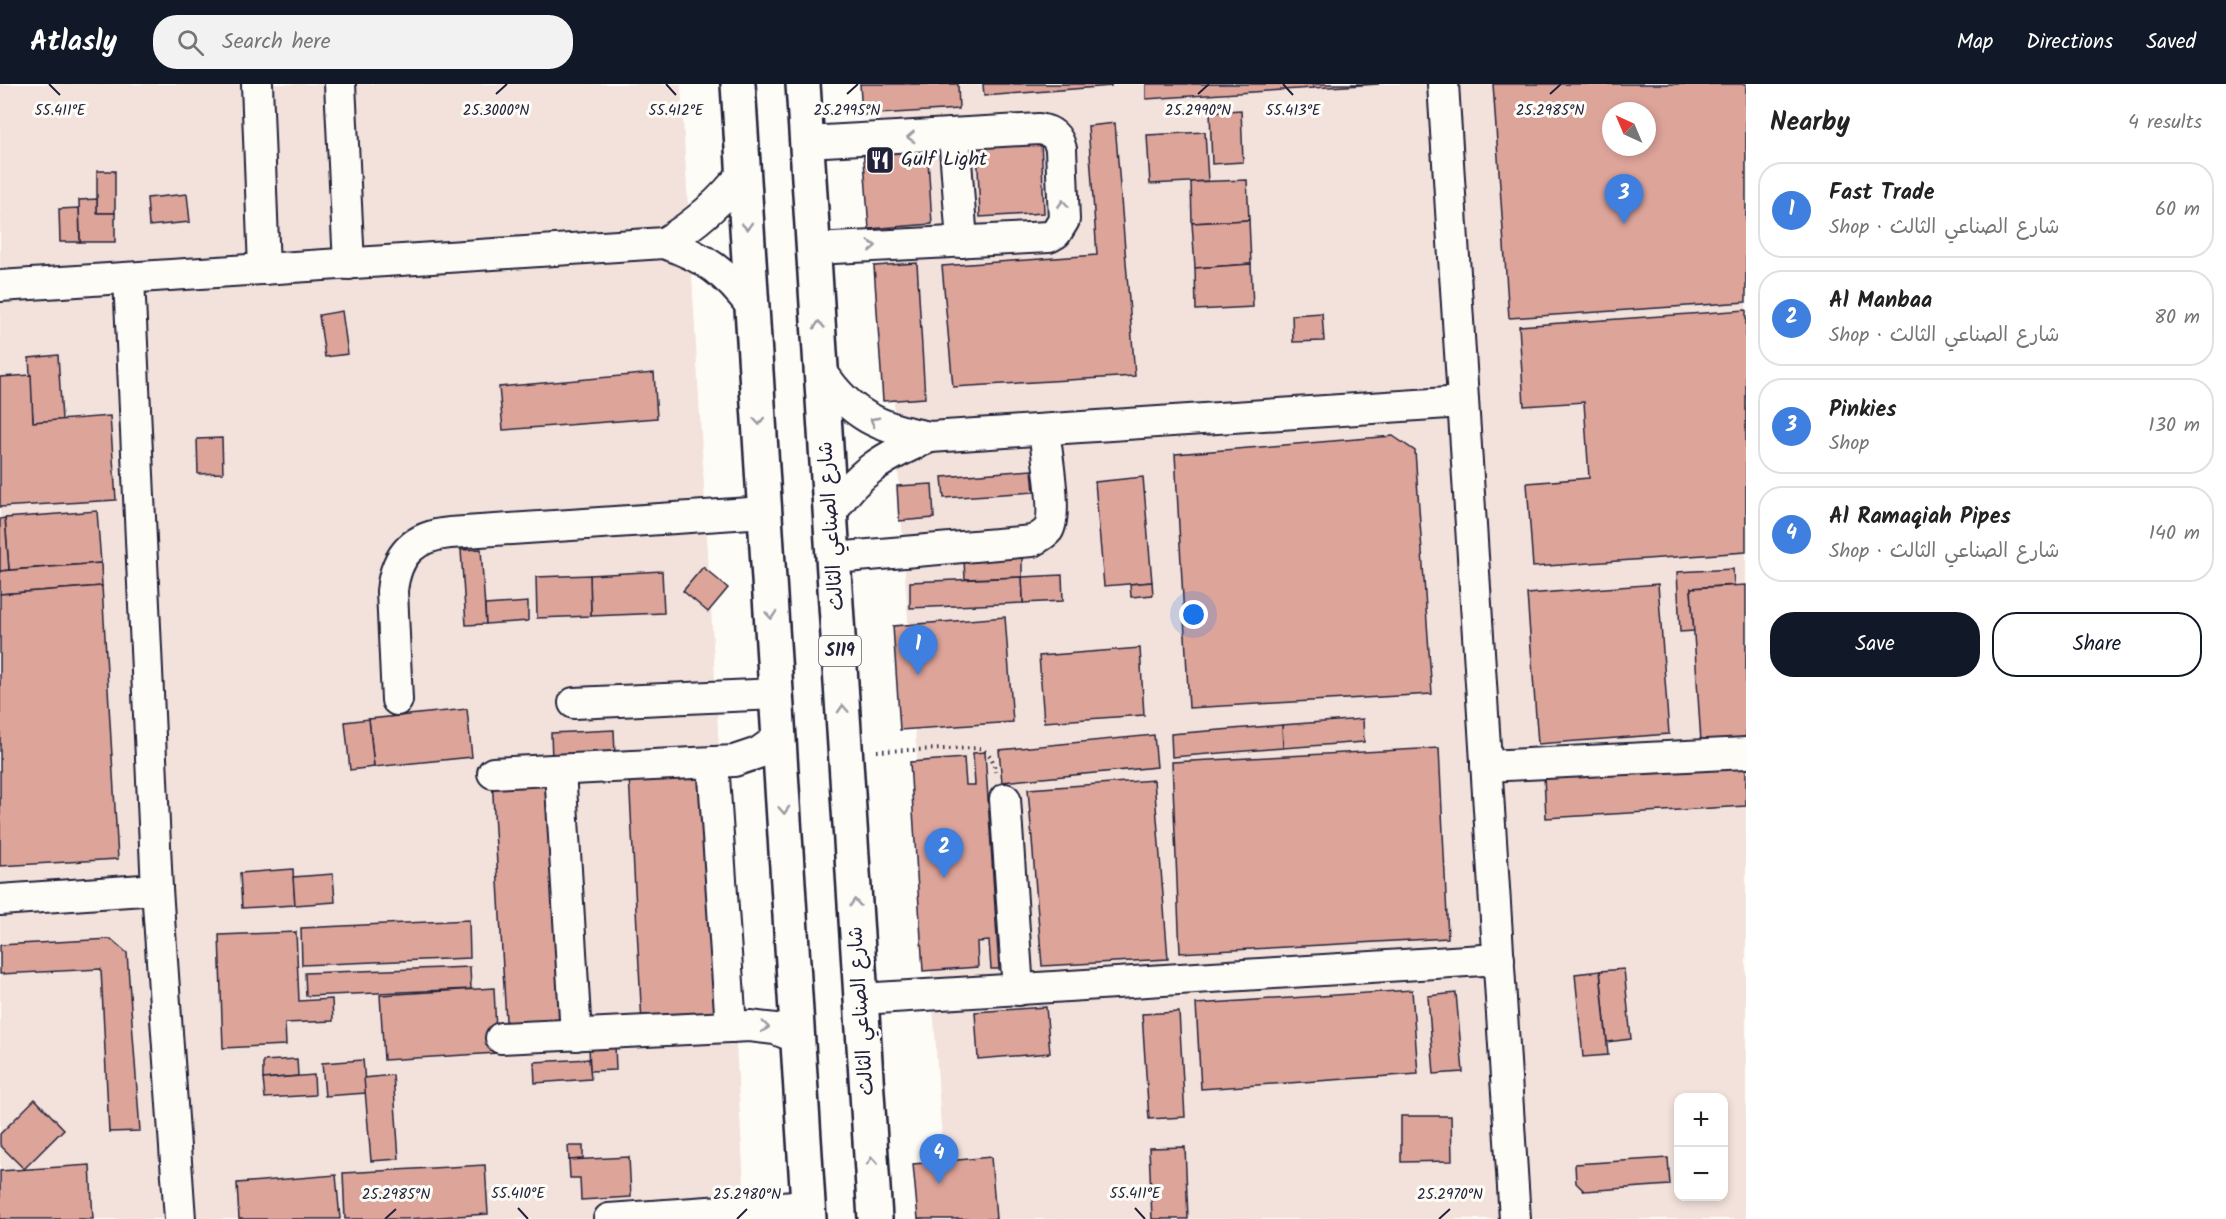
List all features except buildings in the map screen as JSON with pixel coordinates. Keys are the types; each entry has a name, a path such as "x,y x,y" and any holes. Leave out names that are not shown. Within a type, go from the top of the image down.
{"main road":[{"path":"738,84 809,1212"},
{"name":"شارع الصناعي الثالث","path":"803,84 875,1219"}],"street":[{"path":"257,84 264,269"},
{"path":"340,84 349,264"},
{"path":"1443,84 1515,1219"},
{"path":"807,142 1039,129 1054,135 1061,149 1064,220 1056,232 1041,238 814,249"},
{"path":"954,134 962,242"},
{"path":"664,243 708,213 728,194 744,172"},
{"path":"0,286 664,243 690,252 715,266 735,284 752,306"},
{"path":"129,278 157,889 180,1219"},
{"path":"822,372 836,393 856,410 879,424 904,433 930,437 1463,402"},
{"path":"834,558 1032,541 1040,537 1047,531 1053,513 1044,430"},
{"path":"831,514 844,494 862,475 883,459 930,437"},
{"path":"397,700 392,591 394,576 399,562 408,549 421,540 450,533 765,512"},
{"path":"574,703 776,694"},
{"path":"493,773 734,761 764,750 779,738"},
{"path":"1486,766 1746,753"},
{"path":"713,762 731,1027"},
{"path":"560,770 576,1035"},
{"path":"1005,799 1018,990"},
{"path":"0,900 157,889"},
{"path":"861,999 1499,959"},
{"path":"501,1038 756,1026 775,1029 798,1038"},
{"path":"609,1219 809,1212"}],"path":[{"path":"846,752 979,748 992,758 999,791 1005,799"}],"shaded area":[{"path":"0,84 681,84 746,1219 0,1219"},
{"path":"873,84 1746,84 1746,1219 947,1219"}],"place":[{"name":"Gulf Light","path":"880,160"},
{"name":"Pinkies","path":"1624,224"},
{"name":"Fast Trade","path":"918,675"},
{"name":"Al Manbaa","path":"944,878"},
{"name":"Al Ramaqiah Pipes","path":"939,1184"}]}
